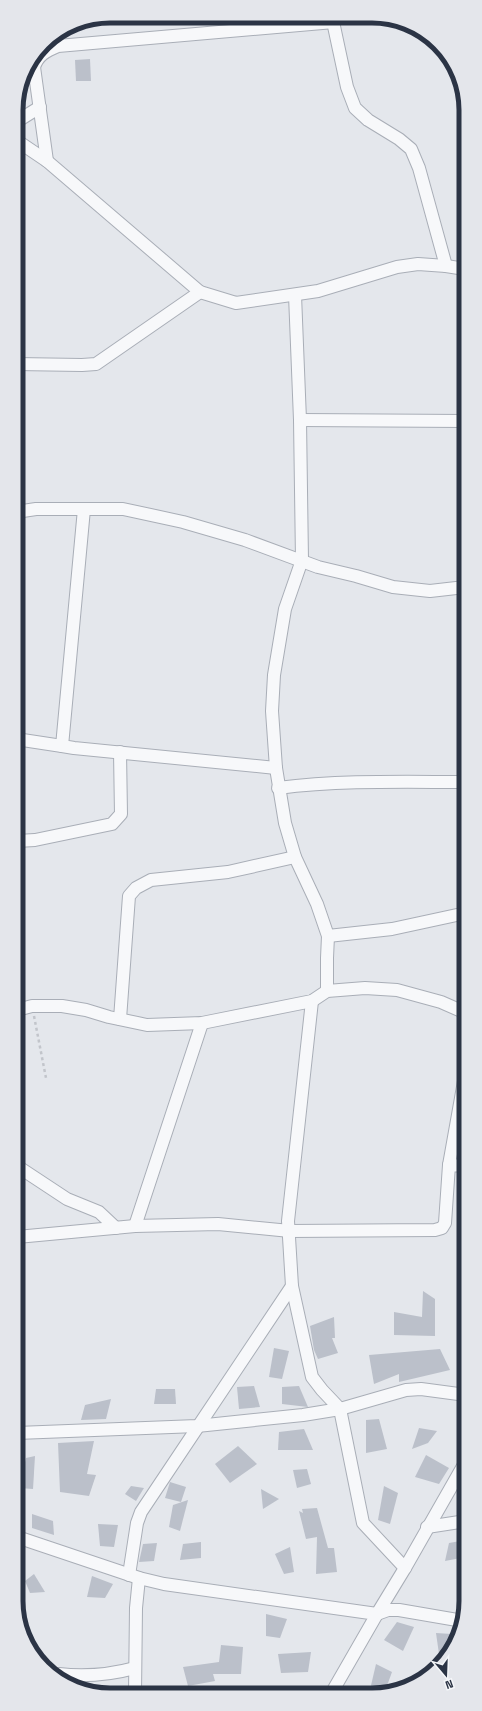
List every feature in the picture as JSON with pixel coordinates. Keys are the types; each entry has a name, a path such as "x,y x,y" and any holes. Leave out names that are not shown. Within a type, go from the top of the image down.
{"street":[{"path":"48,50 58,46 301,23"},
{"path":"334,23 347,87 355,108 368,120 399,139 411,149 419,168 446,266"},
{"path":"34,68 47,162"},
{"path":"23,118 40,107"},
{"path":"23,145 47,162 200,292 236,303 318,291 397,267 418,264 459,268"},
{"path":"23,364 82,366 96,364 200,292"},
{"path":"294,295 300,420 302,560 285,609 274,675 272,711 278,788 285,823 295,857 317,904 328,936 327,991"},
{"path":"300,420 459,421"},
{"path":"23,511 36,509 123,509 183,522 245,540 318,567 393,587 430,591 459,588"},
{"path":"62,746 84,509"},
{"path":"23,740 62,746 276,768"},
{"path":"23,841 35,840 112,824 121,814 120,752"},
{"path":"278,788 344,781 459,782"},
{"path":"120,1019 129,896 136,888 151,880 228,872 295,857"},
{"path":"328,936 392,929 459,915"},
{"path":"23,1008 32,1006 62,1006 147,1025 202,1023 312,1001 327,991 365,988 397,990 441,1002 459,1010"},
{"path":"312,1001 288,1221 290,1231 292,1286 312,1377 340,1409 363,1523 405,1568"},
{"path":"135,1226 202,1023"},
{"path":"23,1236 135,1226 218,1224 290,1231 426,1231 442,1228 445,1223 449,1165 459,1109"},
{"path":"449,1165 459,1166"},
{"path":"23,1170 67,1199 99,1212 116,1228"},
{"path":"135,1688 136,1608 134,1577 137,1523 141,1512 197,1426 292,1286"},
{"path":"23,1433 197,1426 302,1415 340,1409 406,1390 434,1390 459,1394"},
{"path":"334,1688 459,1473"},
{"path":"427,1527 459,1522"},
{"path":"23,1539 134,1577 172,1585 377,1614 388,1610 399,1610 456,1621"},
{"path":"65,1675 75,1676 114,1674 135,1668"}],"path":[{"path":"32,1006 46,1078"}],"building":[{"path":"90,59 91,81 76,81 75,60"},
{"path":"423,1291 435,1299 435,1336 394,1335 394,1312 422,1317"},
{"path":"334,1317 335,1338 332,1338 338,1353 318,1359 314,1350 310,1326"},
{"path":"274,1348 289,1351 282,1379 269,1377"},
{"path":"440,1349 450,1370 399,1382 399,1374 374,1384 369,1355"},
{"path":"254,1386 260,1407 239,1409 237,1387"},
{"path":"299,1386 308,1407 282,1404 282,1387"},
{"path":"156,1389 175,1389 176,1404 154,1404"},
{"path":"111,1399 106,1419 81,1420 85,1405"},
{"path":"379,1419 387,1449 366,1453 366,1420"},
{"path":"419,1428 437,1431 428,1443 412,1449"},
{"path":"304,1429 313,1450 278,1450 279,1432"},
{"path":"94,1441 87,1474 96,1475 89,1496 60,1492 58,1443"},
{"path":"238,1446 257,1464 230,1483 215,1464"},
{"path":"426,1455 449,1468 439,1484 415,1477"},
{"path":"35,1456 33,1489 23,1488 23,1471 26,1458"},
{"path":"307,1469 311,1484 297,1488 293,1470"},
{"path":"170,1482 186,1487 181,1502 165,1498"},
{"path":"131,1486 144,1488 136,1501 125,1494"},
{"path":"384,1486 398,1493 390,1524 378,1520"},
{"path":"261,1489 279,1499 263,1509"},
{"path":"188,1500 180,1531 169,1527 173,1505"},
{"path":"317,1508 328,1548 334,1548 337,1572 316,1574 317,1537 306,1539 299,1511 303,1513 302,1509"},
{"path":"32,1514 53,1521 54,1535 32,1528"},
{"path":"98,1524 118,1525 114,1547 100,1546"},
{"path":"459,1541 459,1558 445,1561 449,1543"},
{"path":"201,1542 201,1558 180,1560 183,1544"},
{"path":"157,1543 154,1561 139,1562 143,1544"},
{"path":"290,1547 294,1572 284,1574 275,1554"},
{"path":"34,1574 45,1592 30,1593 25,1581"},
{"path":"92,1576 113,1584 105,1598 87,1597"},
{"path":"266,1614 287,1619 280,1638 266,1636"},
{"path":"397,1622 414,1627 403,1651 384,1640"},
{"path":"436,1633 452,1634 444,1649 439,1654"},
{"path":"221,1645 243,1647 241,1674 213,1674 215,1681 188,1686 183,1667 219,1662"},
{"path":"311,1652 308,1672 281,1673 278,1654"},
{"path":"376,1664 392,1672 387,1686 370,1688"}]}
